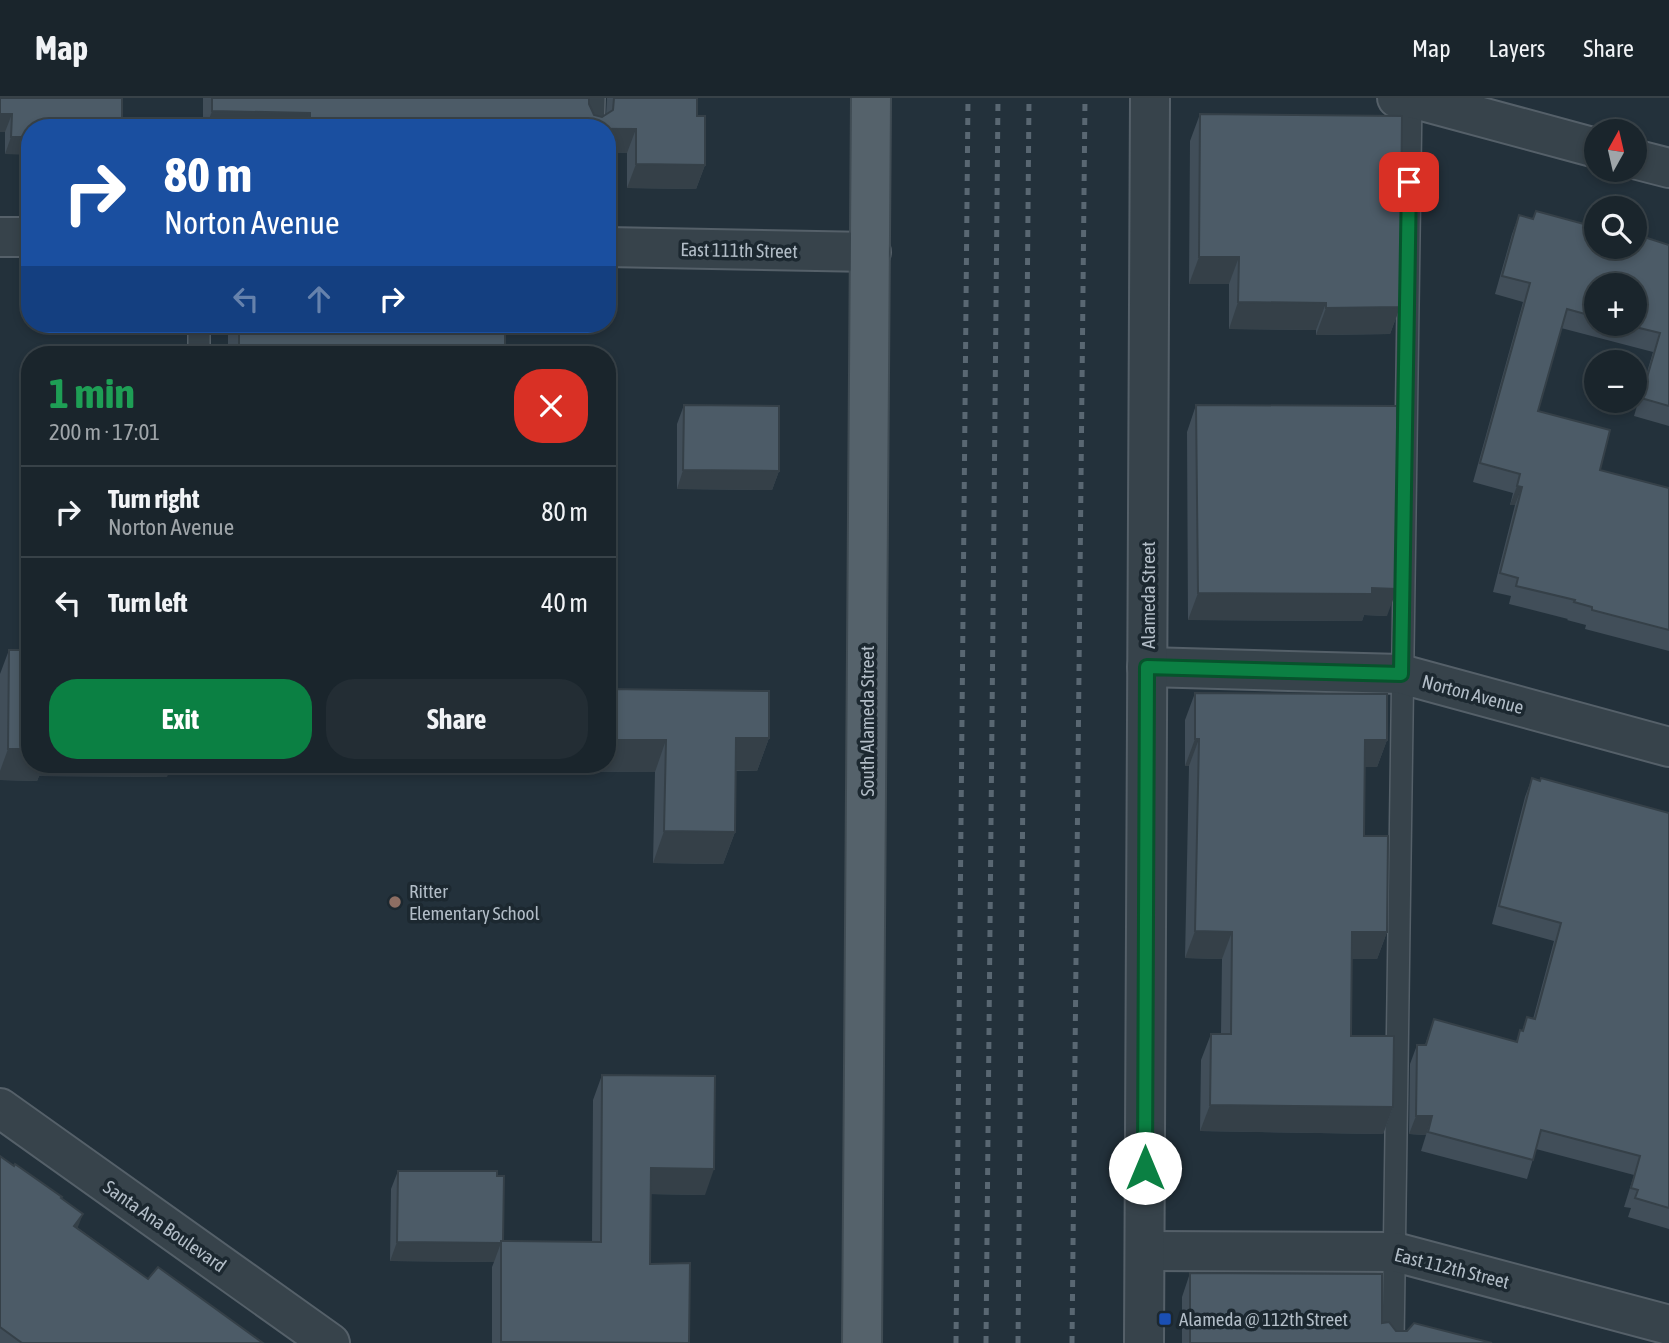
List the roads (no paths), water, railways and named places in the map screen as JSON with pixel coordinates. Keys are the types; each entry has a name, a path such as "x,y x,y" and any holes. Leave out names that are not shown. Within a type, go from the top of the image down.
{"main road":[{"name":"South Alameda Street","path":"862,1343 871,98"}],"street":[{"name":"Alameda Street","path":"1144,1343 1150,98"},
{"path":"1397,98 1411,98 1584,145"},
{"path":"1647,162 1669,168"},
{"path":"0,237 21,237"},
{"name":"East 111th Street","path":"616,247 871,252"},
{"name":"Norton Avenue","path":"1147,667 1401,674 1669,747"},
{"name":"Santa Ana Boulevard","path":"0,1108 330,1343"},
{"name":"East 112th Street","path":"1145,1251 1395,1252 1669,1325"}],"lane":[{"path":"593,119 594,98"},
{"path":"1393,1343 1411,98"}],"railway":[{"path":"956,1343 968,98"},
{"path":"986,1343 998,98"},
{"path":"1018,1343 1029,98"},
{"path":"1072,1343 1085,98"}],"place":[{"name":"Ritter Elementary School","path":"395,902"},
{"name":"Alameda @ 112th Street","path":"1165,1319"}]}
